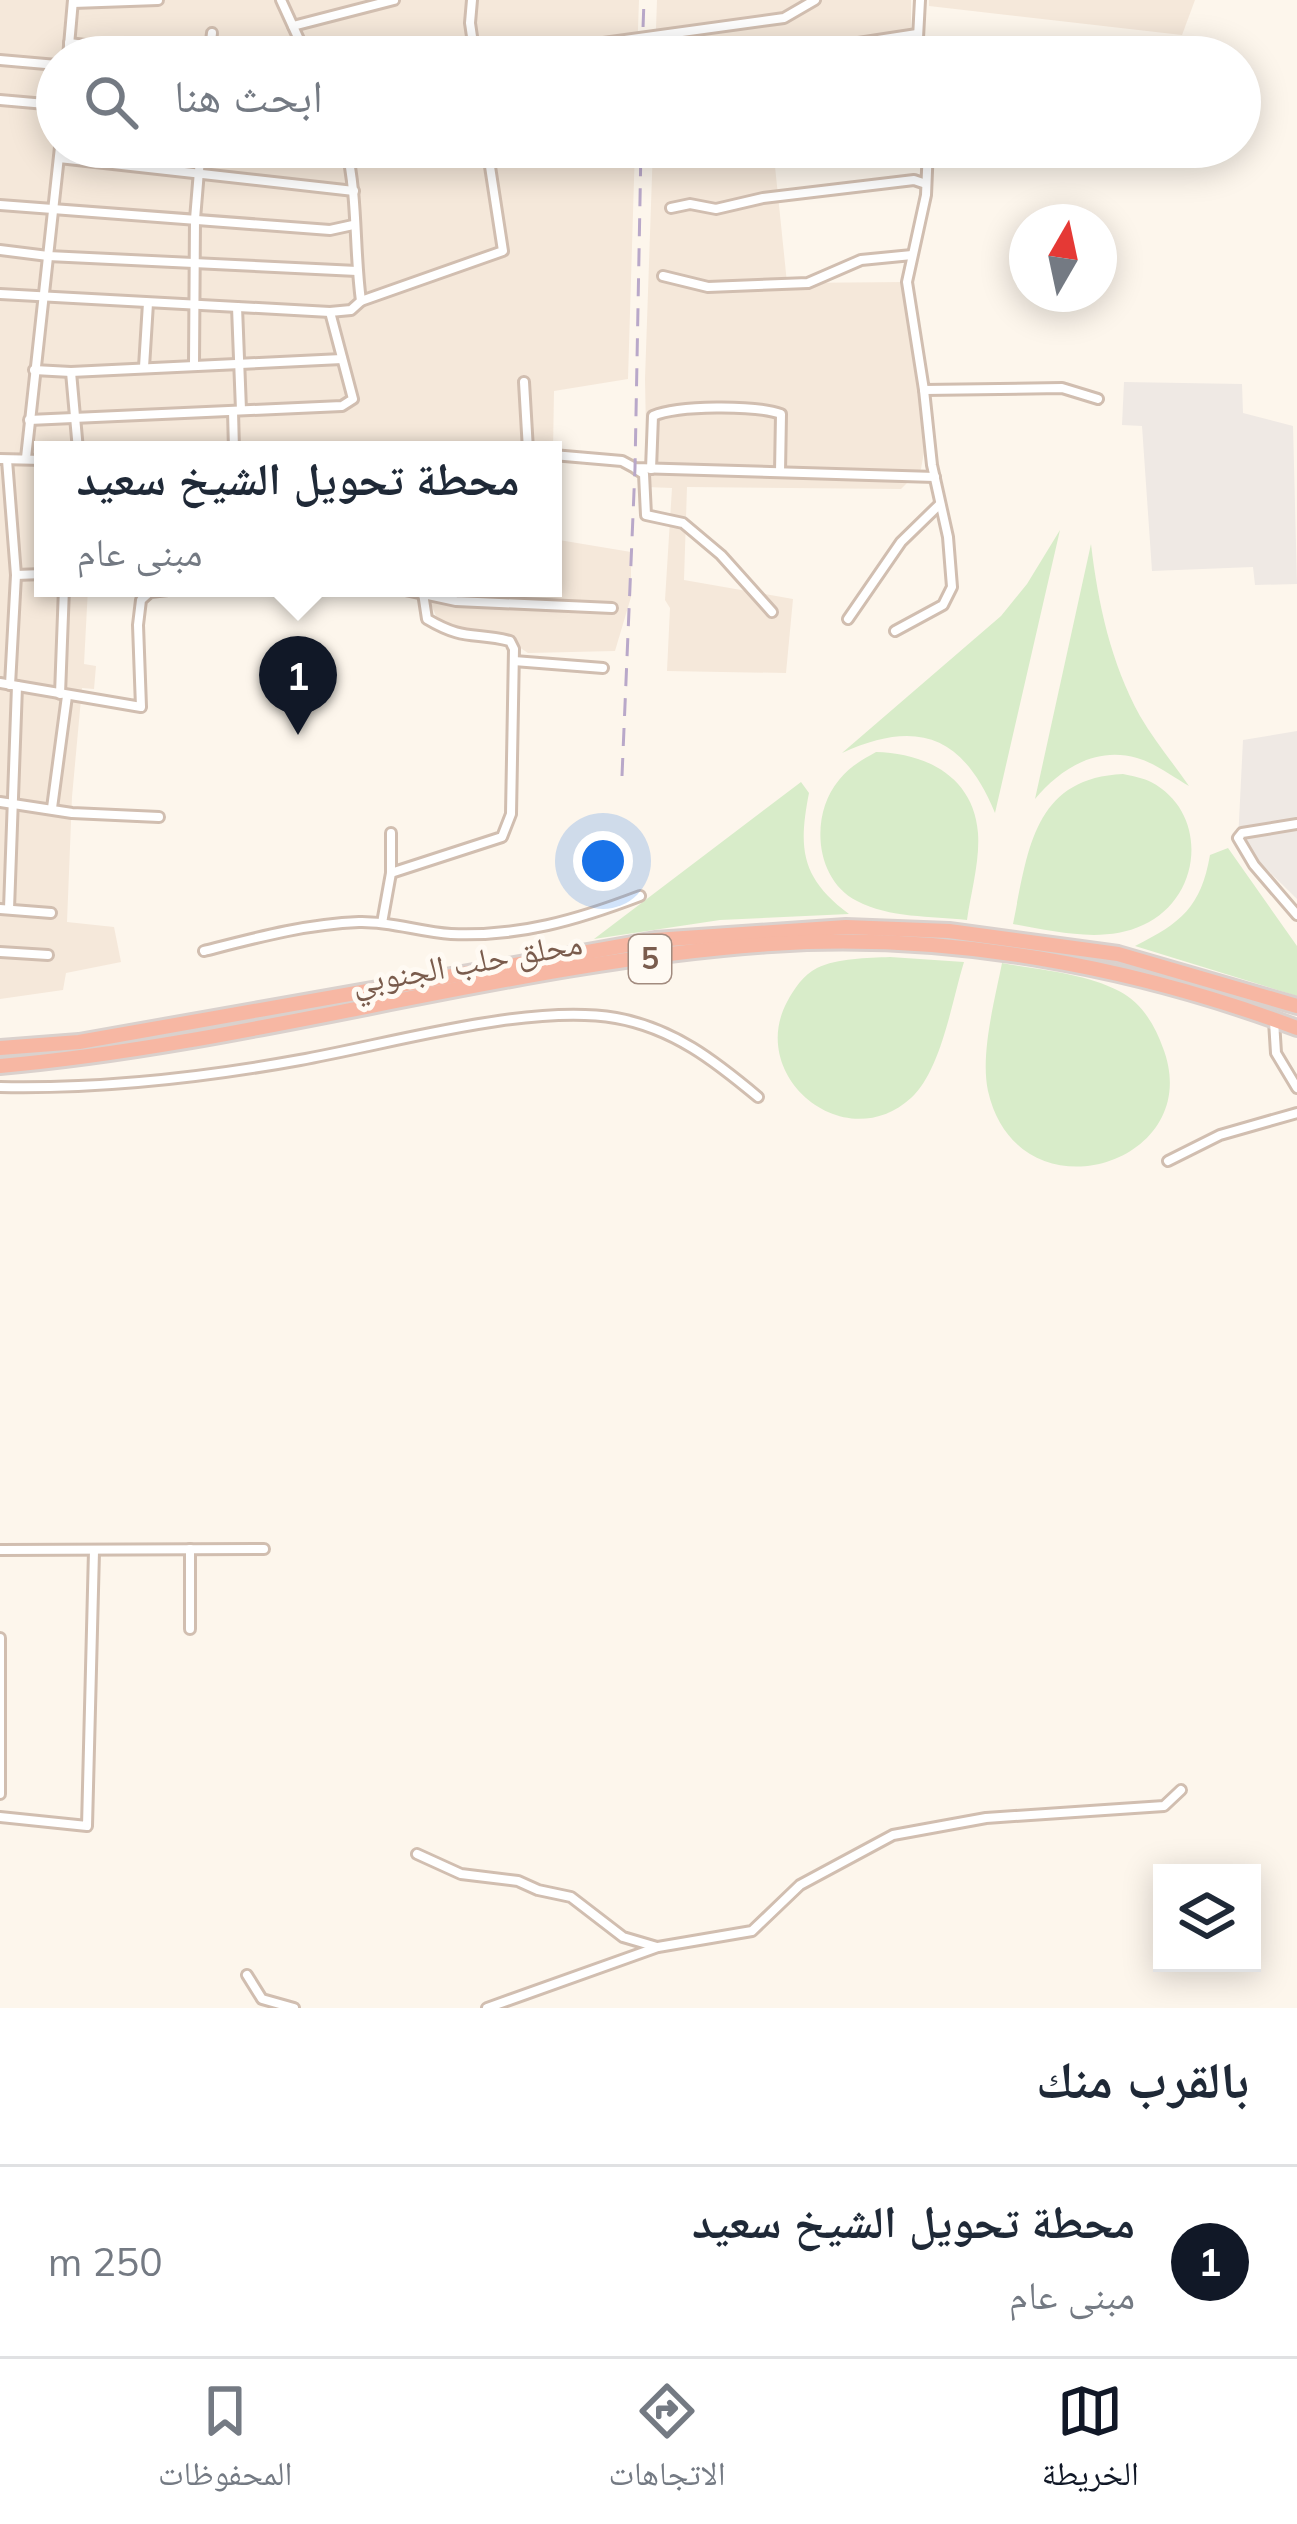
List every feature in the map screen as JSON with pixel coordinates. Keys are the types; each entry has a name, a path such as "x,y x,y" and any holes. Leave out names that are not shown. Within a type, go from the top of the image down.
{"highway":[{"name":"محلق حلب الجنوبي","path":"0,1048 79,1042 655,940 846,927 949,931 1118,954 1297,1006"},
{"name":"محلق حلب الجنوبي","path":"0,1066 83,1059 572,969 773,944 870,943 1031,958 1129,976 1297,1028"}],"street":[{"path":"70,36 73,2 153,0"},
{"path":"281,0 298,36"},
{"path":"293,26 394,0"},
{"path":"472,0 472,36"},
{"path":"653,36 784,18 815,0"},
{"path":"904,36 917,34 920,0"},
{"path":"0,60 36,63"},
{"path":"0,100 36,104"},
{"path":"26,458 58,168"},
{"path":"166,168 354,191"},
{"path":"194,364 199,168"},
{"path":"350,168 361,301"},
{"path":"0,294 351,310 361,301 503,251 491,168"},
{"path":"896,631 950,596 948,537 907,282 927,168"},
{"path":"671,208 690,204 716,209 764,197 914,179 926,184"},
{"path":"0,205 330,230 353,225"},
{"path":"0,250 357,271"},
{"path":"663,276 708,287 808,283 861,260 913,255"},
{"path":"145,367 148,303"},
{"path":"235,441 240,362 237,307"},
{"path":"29,420 342,406 353,399 330,312"},
{"path":"34,370 342,359"},
{"path":"71,372 77,441"},
{"path":"524,382 527,441"},
{"path":"924,390 1062,388 1098,399"},
{"path":"651,469 653,416 683,410 748,410 781,414 780,472"},
{"path":"562,456 622,461 644,474 646,515 683,524 721,555 772,612"},
{"path":"34,459 4,459 16,574 9,685 12,803 4,909 50,914"},
{"path":"634,468 935,477"},
{"path":"848,619 901,542 942,503"},
{"path":"0,573 34,574"},
{"path":"52,808 63,696 64,597"},
{"path":"9,685 141,707 138,625 144,597"},
{"path":"391,873 502,838 512,814 514,661 509,641 464,638 428,619 424,597"},
{"path":"440,597 613,608"},
{"path":"514,661 603,668"},
{"path":"0,802 72,813 159,817"},
{"path":"1297,824 1242,833 1238,838 1254,865 1297,914"},
{"path":"382,923 391,873 391,833"},
{"path":"204,951 283,931 382,923 448,934 508,933 557,926 640,896"},
{"path":"0,952 48,955"},
{"path":"0,1087 83,1089 294,1061 547,1015 617,1018 685,1040 758,1096"},
{"path":"1274,1020 1276,1053 1297,1088"},
{"path":"1168,1161 1220,1135 1297,1113"},
{"path":"190,1549 190,1629"},
{"path":"0,1550 264,1550"},
{"path":"0,1817 87,1826 94,1551"},
{"path":"0,1638 0,1795"},
{"path":"487,2008 658,1947 752,1931 800,1885 893,1835 986,1818 1164,1806 1181,1790"},
{"path":"417,1854 461,1874 518,1881 538,1891 571,1897 623,1937 658,1947"},
{"path":"247,1975 262,1999 294,2008"}],"shaded area":[{"path":"0,0 376,0 377,5 394,0 639,0 638,36 36,36 36,168 634,168 628,379 554,391 553,441 34,441 34,597 88,597 84,664 96,666 94,689 82,688 67,922 114,927 121,962 66,973 63,990 0,999"},
{"path":"657,0 911,0 911,33 893,36 656,36"},
{"path":"929,0 1195,0 1182,35 929,6"},
{"path":"652,168 775,168 787,283 907,282 924,452 921,469 901,489 687,487 684,580 793,599 786,673 667,671 670,608 665,600 672,488 647,487 645,379"},
{"path":"1124,382 1242,384 1243,413 1293,426 1297,584 1255,585 1253,567 1152,571 1142,426 1122,425"},
{"path":"562,540 631,552 631,597 615,651 528,653 504,637 442,630 428,597 562,597"},
{"path":"1297,731 1297,899 1238,841 1243,740"}],"green space":[{"path":"1060,530 995,813 968,766 935,741 893,737 842,753 1001,616"},
{"path":"1091,544 1102,611 1121,675 1145,725 1189,786 1144,760 1107,755 1067,770 1035,799"},
{"path":"876,752 929,763 957,783 967,797 975,813 978,844 967,920 869,907 832,878 821,845 824,810 843,775"},
{"path":"1123,774 1151,782 1183,814 1191,855 1177,896 1163,913 1143,925 1112,934 1013,924 1031,846 1053,804 1070,789 1093,779"},
{"path":"801,782 809,793 804,846 812,875 849,914 720,920 594,939"},
{"path":"1228,848 1297,946 1297,996 1135,946 1177,921 1201,888 1210,855"},
{"path":"890,957 964,962 938,1053 911,1098 885,1114 858,1119 832,1114 809,1101 791,1081 780,1057 778,1030 787,1002 803,978 817,968 843,960"},
{"path":"1002,963 1106,985 1134,1001 1146,1015 1163,1048 1170,1089 1159,1123 1135,1148 1104,1163 1068,1166 1034,1156 1006,1132 986,1076 989,1027"}],"railway":[{"path":"643,36 644,0"},
{"path":"622,776 641,168"}],"place":[{"name":"محطة تحويل الشيخ سعيد","path":"298,735"}]}
